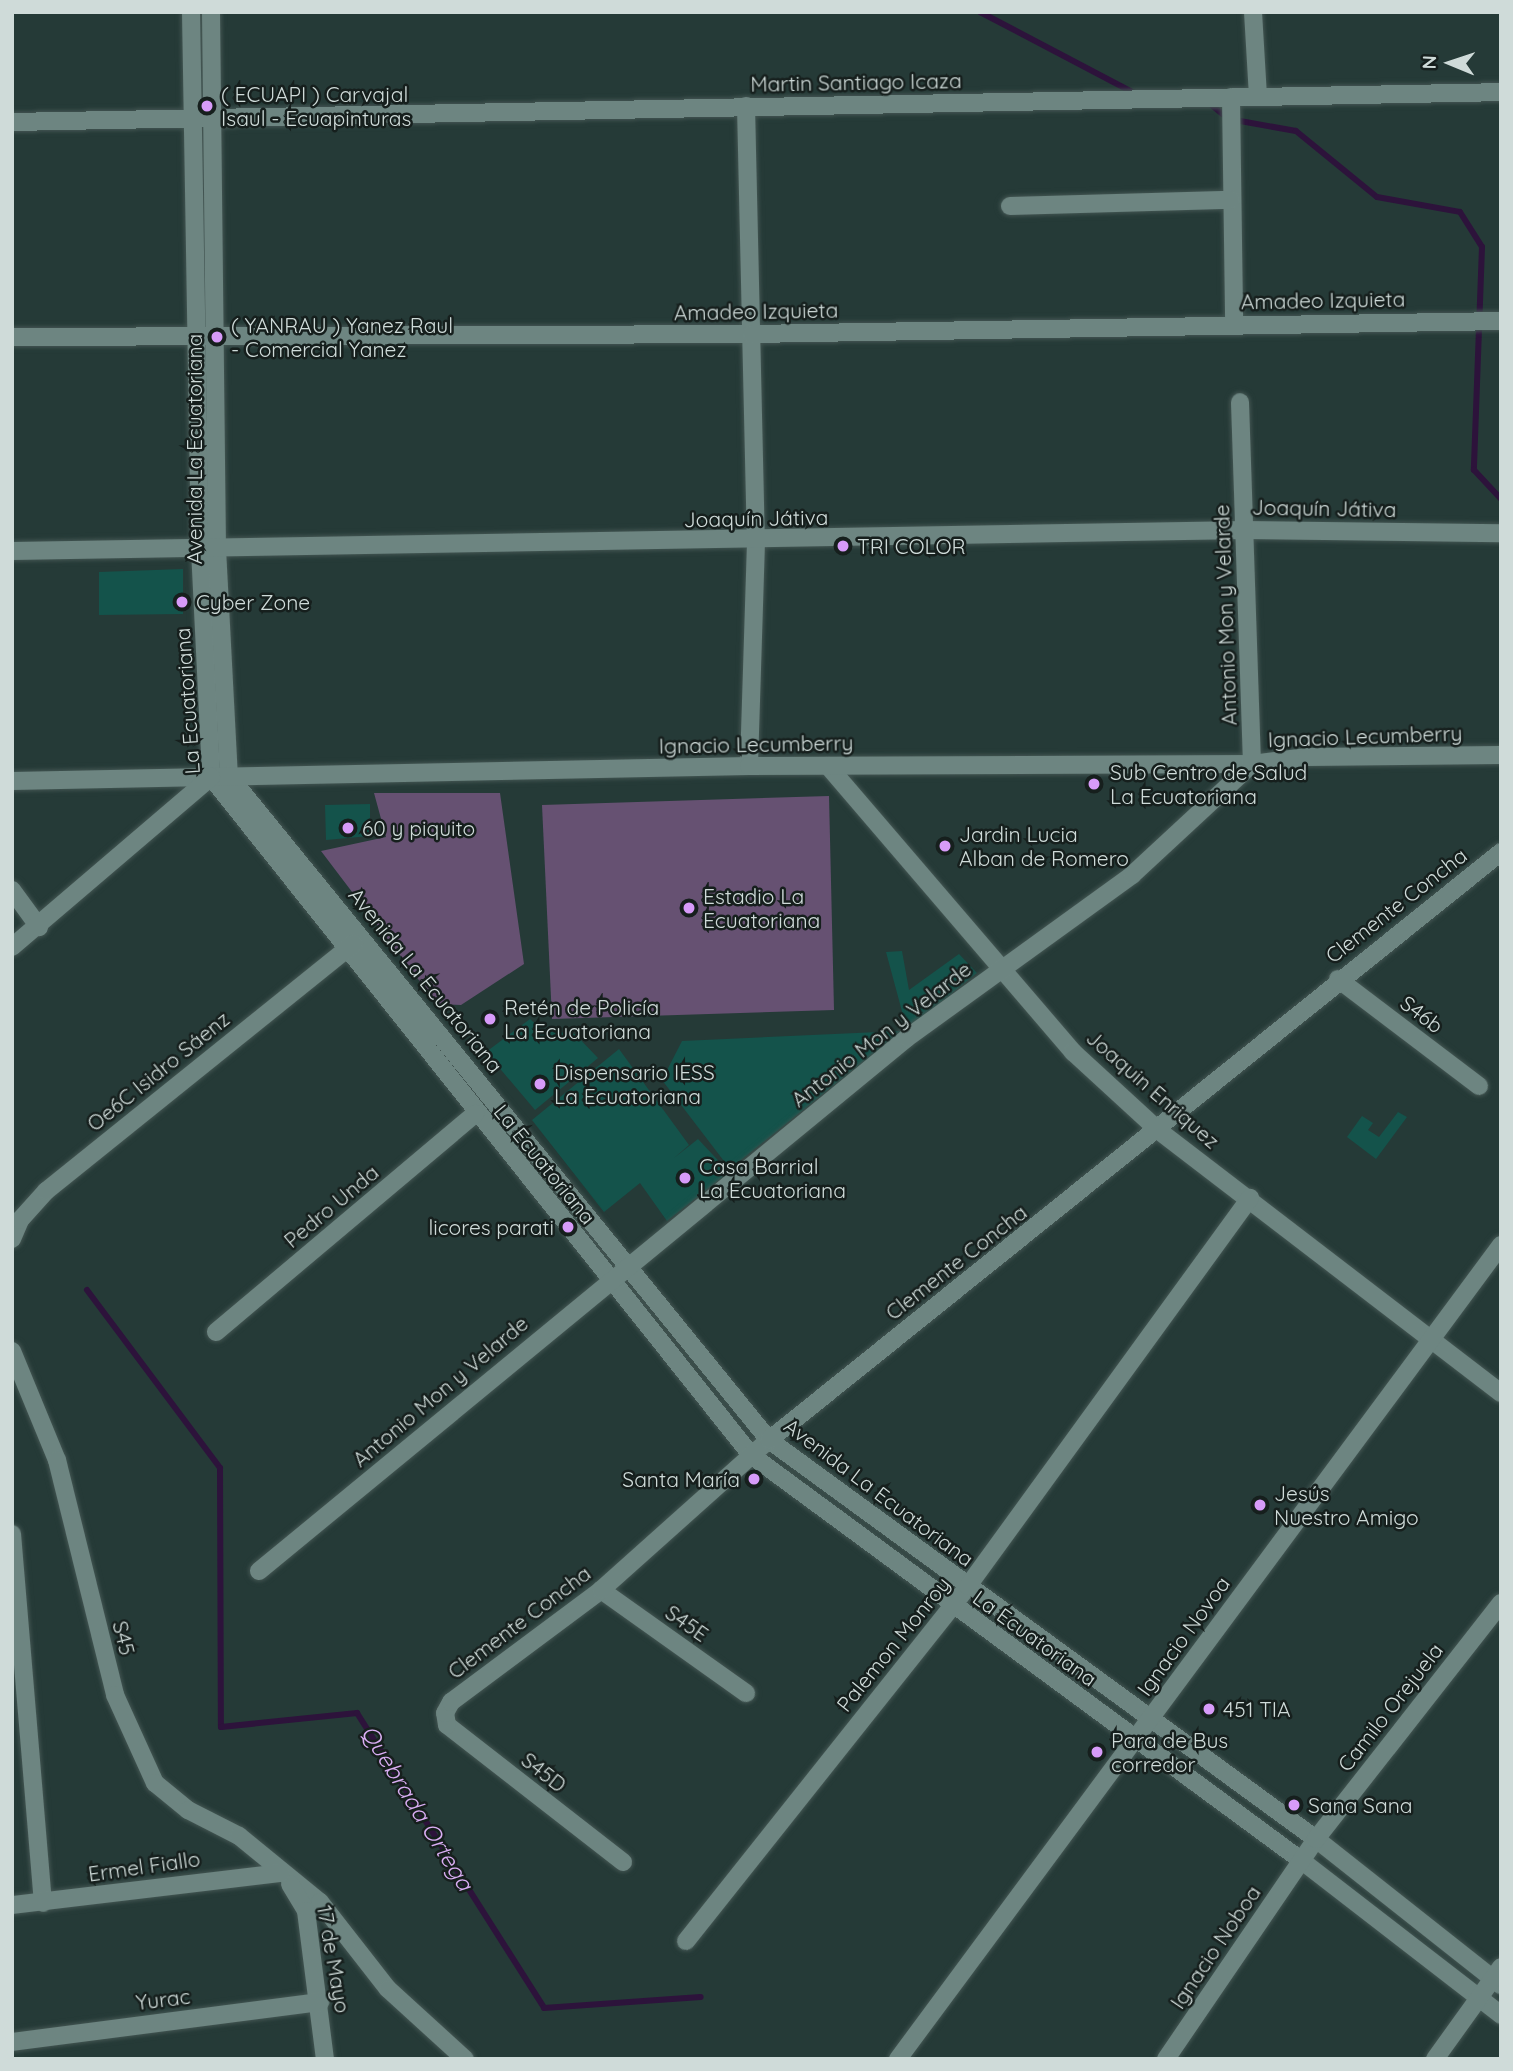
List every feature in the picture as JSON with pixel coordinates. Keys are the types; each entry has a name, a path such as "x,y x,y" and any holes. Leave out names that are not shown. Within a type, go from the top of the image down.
{"street":[{"path":"12,122 193,118 191,12"},
{"name":"Avenida La Ecuatoriana","path":"211,12 217,336 208,549 229,776 363,936 769,1440 1151,1718"},
{"path":"1253,12 1258,97"},
{"name":"Martin Santiago Icaza","path":"193,118 1501,92"},
{"path":"1231,97 1229,118 1234,324"},
{"path":"746,106 756,542 749,766"},
{"name":"La Ecuatoriana","path":"193,118 195,337 208,549 211,777 475,1114 751,1455 952,1607 1302,1861 1501,2015"},
{"path":"1010,206 1231,200"},
{"name":"Amadeo Izquieta","path":"12,337 752,334 1501,320"},
{"name":"Antonio Mon y Velarde","path":"259,1571 907,1038 1132,876 1252,764 1240,402"},
{"name":"Joaquín Játiva","path":"12,551 756,542 1245,530 1501,533"},
{"name":"Ignacio Lecumberry","path":"12,781 749,766 1252,764 1307,757 1501,755"},
{"name":"Joaquin Enriquez","path":"828,766 1073,1052 1158,1130 1501,1393"},
{"path":"12,947 39,927 211,777"},
{"name":"Clemente Concha","path":"444,1713 451,1702 601,1590 769,1440 1158,1130 1338,979 1501,852"},
{"path":"12,890 39,927"},
{"name":"Oe6C Isidro Sáenz","path":"12,1239 20,1220 46,1191 363,936"},
{"name":"S46b","path":"1338,979 1479,1086"},
{"name":"Pedro Unda","path":"216,1332 475,1114"},
{"name":"Palemon Monroy","path":"686,1941 968,1586 1250,1198"},
{"name":"Ignacio Novoa","path":"900,2056 1501,1244"},
{"name":"S45","path":"12,1351 57,1460 115,1695 139,1756 173,1800 239,1836 281,1873"},
{"path":"12,1534 43,1903"},
{"name":"S45E","path":"601,1590 746,1693"},
{"name":"Camilo Orejuela","path":"1302,1861 1316,1839 1501,1603"},
{"name":"S45D","path":"444,1713 447,1725 623,1862"},
{"path":"1151,1718 1498,1977 1479,1997 1435,2059"},
{"name":"Ignacio Noboa","path":"1166,2059 1302,1861"},
{"path":"281,1873 320,1902 388,1989 465,2059"},
{"name":"Ermel Fiallo","path":"12,1905 281,1873"},
{"name":"17 de Mayo","path":"281,1873 306,1911 320,2002 325,2059"},
{"name":"Yurac","path":"12,2042 320,2002"}],"shaded area":[{"path":"374,793 500,793 524,964 461,1005 437,1004 321,851 386,837"},
{"name":"Estadio La Ecuatoriana","path":"829,796 834,1010 552,1019 542,805"}],"building":[{"path":"183,569 183,614 99,615 99,572"},
{"name":"60 y piquito","path":"370,804 370,836 326,840 325,805"},
{"path":"902,951 909,990 959,954 977,973 907,1030 886,952"},
{"name":"Dispensario IESS La Ecuatoriana","path":"530,1019 542,1030 575,1034 598,1058 535,1110 486,1052"},
{"path":"901,1031 730,1169 662,1080 682,1041"},
{"path":"619,1049 689,1145 674,1158 698,1139 729,1172 667,1221 640,1183 604,1212 532,1120"},
{"path":"1398,1112 1407,1117 1376,1159 1347,1137 1362,1116 1373,1123 1368,1130 1379,1137"}],"waterway":[{"path":"980,12 1136,94"},
{"path":"1209,103 1229,119 1296,131 1377,197 1460,212 1482,247 1474,470 1501,499"},
{"name":"Quebrada Ortega","path":"87,1290 220,1468 221,1727 357,1713 544,2008 701,1997"}],"place":[{"name":"( ECUAPI ) Carvajal Isaul - Ecuapinturas","path":"207,106"},
{"name":"( YANRAU ) Yanez Raul - Comercial Yanez","path":"217,337"},
{"name":"TRI COLOR","path":"843,546"},
{"name":"Cyber Zone","path":"182,602"},
{"name":"Sub Centro de Salud La Ecuatoriana","path":"1094,784"},
{"name":"60 y piquito","path":"348,828"},
{"name":"Jardin Lucia Alban de Romero","path":"945,846"},
{"name":"Estadio La Ecuatoriana","path":"689,908"},
{"name":"Retén de Policía La Ecuatoriana","path":"490,1019"},
{"name":"Dispensario IESS La Ecuatoriana","path":"540,1084"},
{"name":"Casa Barrial La Ecuatoriana","path":"685,1178"},
{"name":"licores parati","path":"568,1227"},
{"name":"Santa María","path":"754,1479"},
{"name":"Jesús Nuestro Amigo","path":"1260,1505"},
{"name":"451 TIA","path":"1209,1709"},
{"name":"Para de Bus corredor","path":"1097,1752"},
{"name":"Sana Sana","path":"1294,1805"}]}
